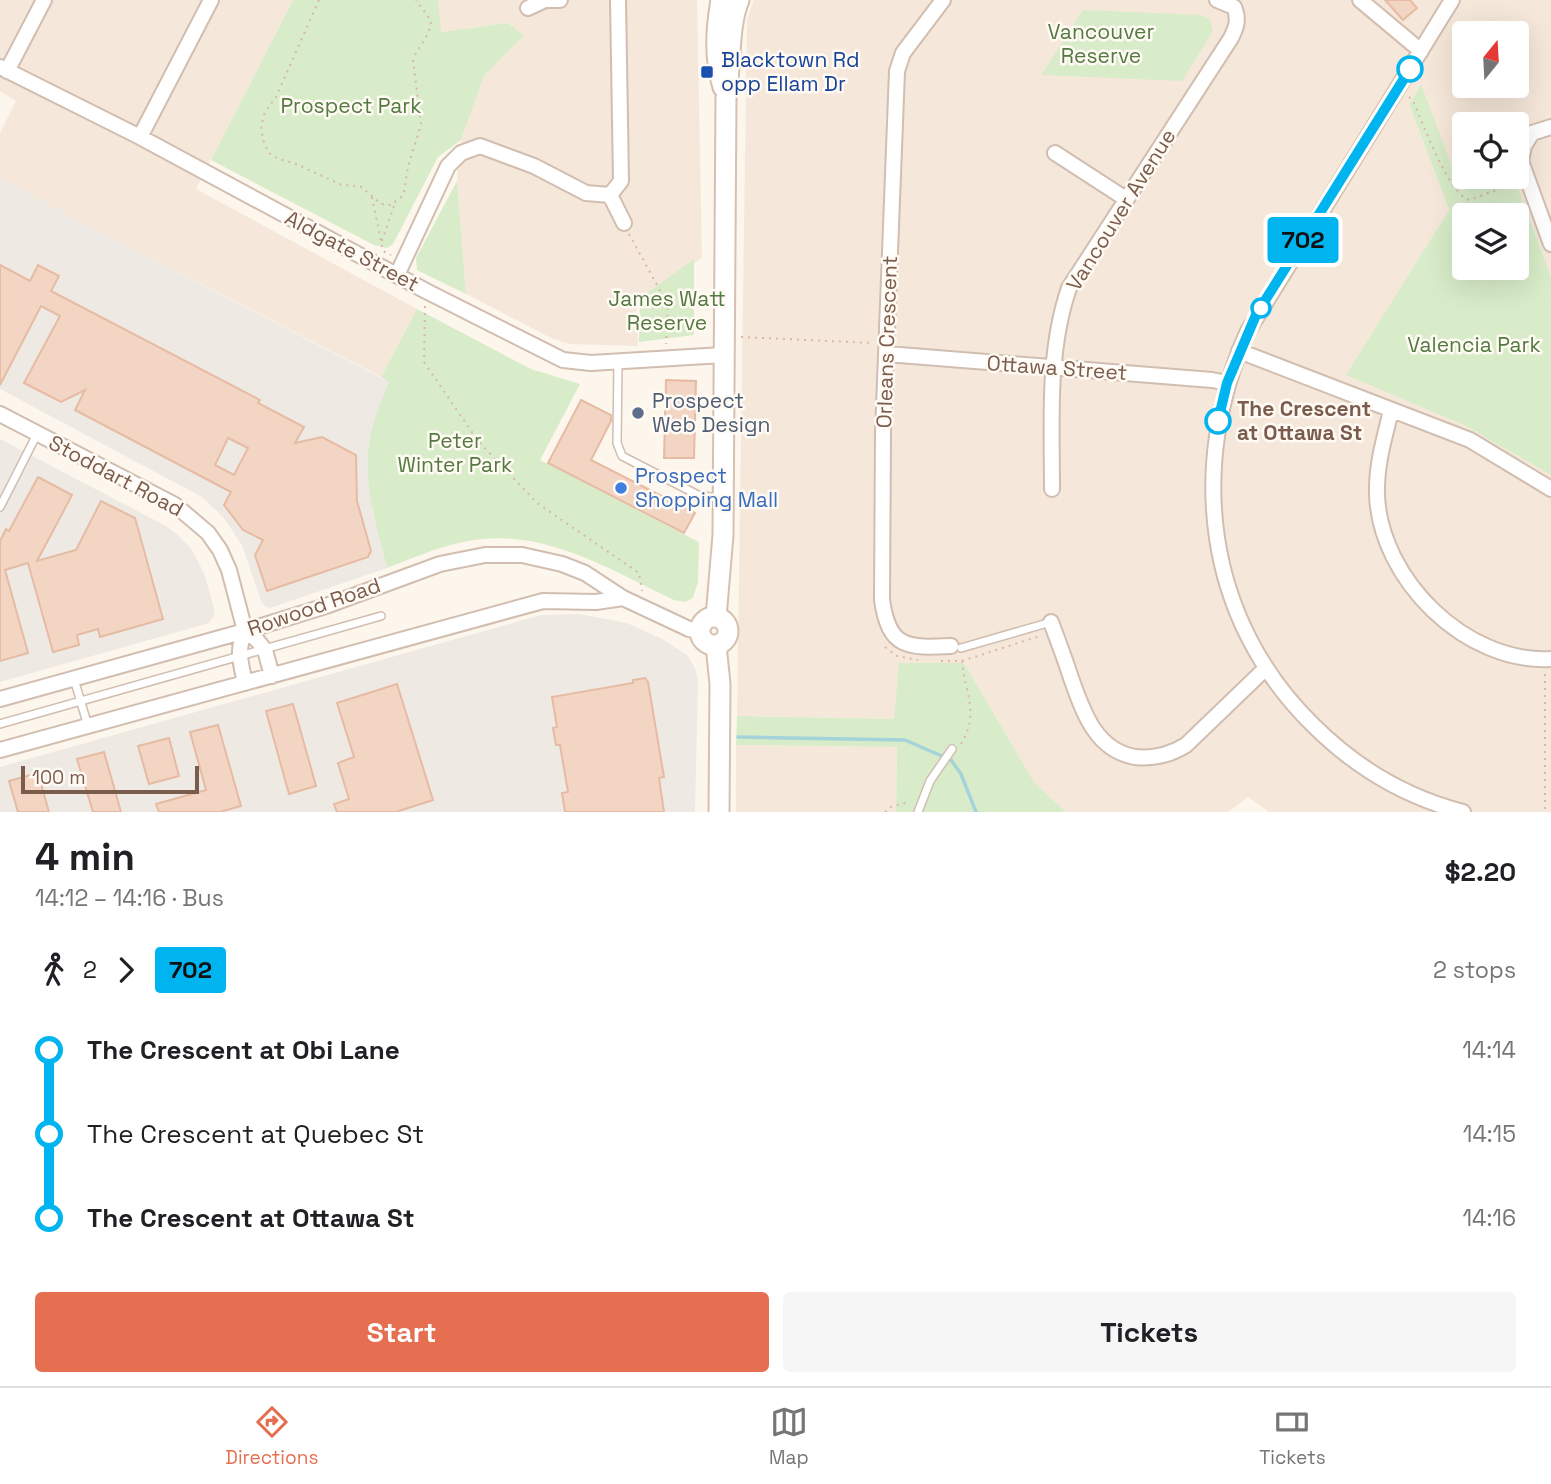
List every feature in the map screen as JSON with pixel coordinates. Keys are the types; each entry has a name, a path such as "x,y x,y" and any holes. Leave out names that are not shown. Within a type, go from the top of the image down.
{"main road":[{"path":"721,0 717,24 718,72 726,98"},
{"path":"716,617 724,499 726,98 733,24 739,0"},
{"path":"716,617 724,621 728,629 724,642 716,645 703,640 700,631 704,622 716,617"},
{"path":"716,645 720,684 719,812"}],"street":[{"path":"4,69 44,0"},
{"path":"140,138 211,0"},
{"path":"528,8 545,0 560,0"},
{"path":"610,195 621,181 618,0"},
{"name":"Orleans Crescent","path":"943,0 903,53 897,71 883,461 881,600 884,619 891,634 906,645 956,647"},
{"name":"Vancouver Avenue","path":"1052,489 1055,340 1069,288 1237,25 1238,15 1234,7 1217,0"},
{"path":"1360,0 1421,51"},
{"path":"1452,0 1256,315 1227,383 1213,457 1212,488 1216,535 1231,598 1265,669 1296,708 1353,760 1384,781 1418,797 1463,812"},
{"name":"Aldgate Street","path":"4,69 400,268 426,291 563,360 592,363 666,359 723,346"},
{"path":"1529,138 1532,134 1551,127"},
{"path":"400,268 448,166 461,153 480,146 534,166 586,193 610,195"},
{"path":"1055,153 1126,199"},
{"path":"1529,184 1551,244"},
{"path":"610,195 624,223"},
{"name":"Ottawa Street","path":"887,349 1053,368 1227,383"},
{"path":"1239,351 1470,440 1551,489"},
{"path":"1391,411 1378,463 1377,498 1384,532 1395,561 1414,591 1437,615 1476,642 1517,657 1548,660"},
{"name":"Stoddart Road","path":"0,414 175,505 208,533 229,570 245,631 239,644 245,683"},
{"name":"Rowood Road","path":"0,699 245,631 326,606 440,564 485,555 522,555 562,564 585,573 623,598 689,629 700,631"},
{"name":"Rowood Road","path":"0,750 543,601 623,598"},
{"path":"1053,627 1087,720 1110,748 1129,755 1147,758 1172,754 1186,745 1265,669"},
{"path":"245,631 265,650 272,676"}],"lane":[{"path":"618,362 617,443 622,456 698,495 724,499"},
{"path":"0,507 37,433"},
{"path":"0,724 381,617"},
{"path":"956,647 1053,627"},
{"path":"74,679 88,726"},
{"path":"918,812 930,781 952,748"}],"path":[{"path":"319,0 276,97 265,112 261,127 263,140 269,153 279,159 342,185 360,186 381,204 391,205 404,192 408,167 421,124 413,60 427,37 431,21 416,0"},
{"path":"1409,97 1452,185"},
{"path":"1455,189 1464,199 1470,200 1498,189"},
{"path":"371,196 383,251 400,268"},
{"path":"382,242 395,202"},
{"path":"624,223 668,305 666,359"},
{"path":"426,291 424,362 471,429 537,503 639,573 645,608"},
{"path":"723,346 887,349"},
{"path":"962,661 1053,627"},
{"path":"1545,810 1548,660"}],"shaded area":[{"path":"0,0 293,0 196,189 417,309 381,377 0,179 0,133 16,101 0,91"},
{"path":"438,0 697,0 702,257 656,294 636,297 638,346 569,344 551,338 466,294 457,181 461,140 484,76 523,35 507,23 440,32"},
{"path":"754,0 1551,0 1551,277 1529,218 1529,203 1524,203 1518,189 1529,189 1529,112 1452,112 1452,168 1420,85 1409,104 1449,210 1347,375 1464,425 1551,475 1551,812 1269,812 1248,797 1228,812 1066,812 1034,782 964,663 957,663 894,719 737,716 747,19"},
{"path":"0,179 389,382 372,510 387,568 270,608 265,606 242,545 223,517 202,497 0,389"},
{"path":"0,439 166,526 179,536 192,550 204,573 214,608 214,616 209,623 0,682"},
{"path":"579,614 627,623 662,639 687,655 695,668 698,681 695,812 0,812 0,767 541,615"},
{"path":"736,745 897,747 896,812 736,812"}],"green space":[{"name":"Prospect Park","path":"293,0 438,0 441,32 507,23 524,35 484,76 461,140 438,157 393,244 387,248 374,245 211,160"},
{"name":"Vancouver Reserve","path":"1083,10 1201,15 1210,19 1213,31 1182,81 1041,75"},
{"name":"Valencia Park","path":"1421,84 1452,167 1452,189 1518,189 1524,203 1452,203 1452,280 1529,280 1529,218 1551,277 1551,475 1464,425 1346,375 1449,210 1409,104"},
{"path":"457,181 466,294 417,270 416,258"},
{"name":"James Watt Reserve","path":"694,259 694,335 639,342 640,298"},
{"name":"Peter Winter Park","path":"417,309 531,369 580,384 540,460 699,542 698,582 693,598 685,602 674,600 600,564 549,545 522,540 495,538 468,541 437,549 387,568 371,502 368,451 389,382 381,377"},
{"path":"899,663 964,663 1034,782 1066,812 896,812 897,747 736,745 737,716 894,719"}],"building":[{"path":"1385,0 1410,0 1417,8 1403,20"},
{"path":"0,265 30,281 38,265 59,276 51,291 260,400 258,403 304,427 295,443 322,437 356,455 357,501 371,551 368,557 267,591 255,555 263,540 243,530 224,505 231,492 75,410 85,390 61,402 24,383 60,316 41,306 0,385","holes":["228,438 248,448 234,475 215,465"]},
{"name":"Prospect Shopping Mall","path":"666,380 696,381 694,458 664,458"},
{"name":"Prospect Shopping Mall","path":"581,400 611,415 611,421 591,460 695,513 684,533 548,463"},
{"path":"38,477 72,495 37,561 76,550 101,501 135,518 163,619 100,637 98,629 77,635 79,645 53,652 28,563 5,570 28,653 0,661 0,541 6,529 9,531"},
{"path":"645,678 648,682 664,777 659,778 664,812 565,812 562,793 568,792 560,745 556,745 553,728 557,727 552,697 633,683 633,680"},
{"path":"397,684 433,800 396,812 337,812 334,804 349,799 338,763 354,757 337,703"},
{"path":"293,704 316,786 289,794 266,711"},
{"path":"218,725 241,806 220,812 159,812 156,804 206,790 190,732"},
{"path":"169,738 179,776 149,784 138,746"},
{"path":"104,752 121,812 93,812 77,759"},
{"path":"38,773 49,812 18,812 9,781"}],"waterway":[{"path":"738,737 905,740 951,760 961,774 976,812"}],"bus line":[{"name":"702","path":"1218,421 1227,383 1256,315 1410,69"}],"place":[{"name":"Blacktown Rd opp Ellam Dr","path":"707,72"},
{"name":"Prospect Web Design","path":"638,413"},
{"name":"The Crescent at Ottawa St","path":"1218,421"},
{"name":"Prospect Shopping Mall","path":"621,488"}]}
